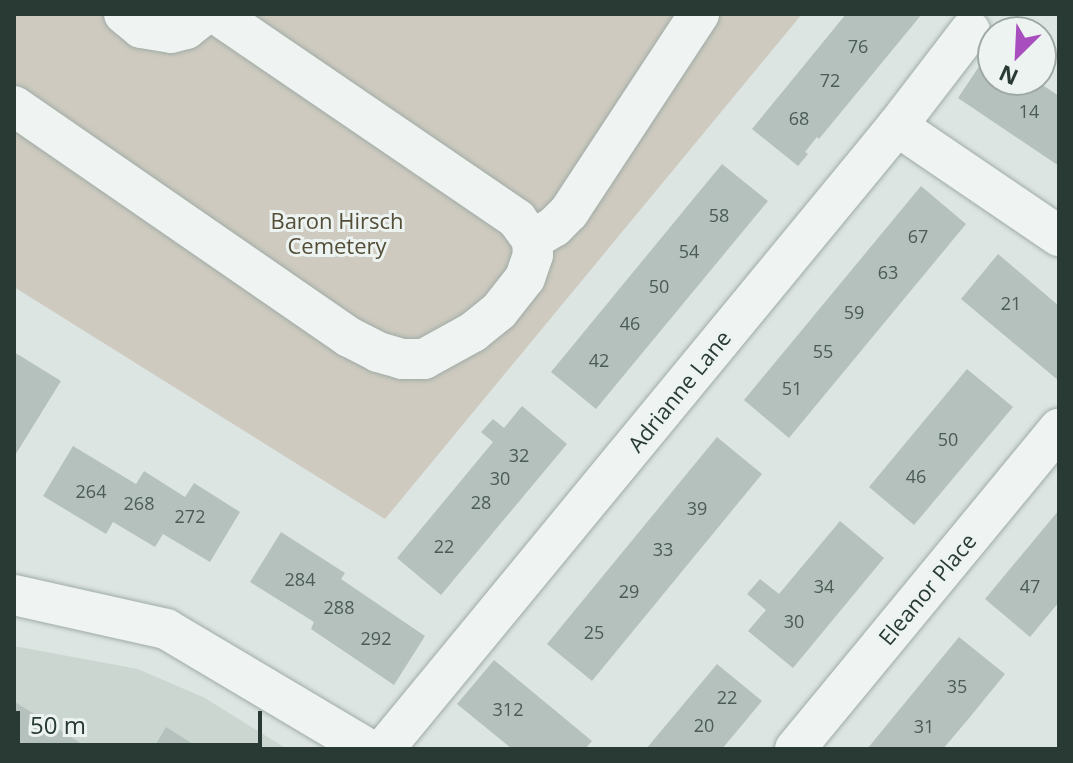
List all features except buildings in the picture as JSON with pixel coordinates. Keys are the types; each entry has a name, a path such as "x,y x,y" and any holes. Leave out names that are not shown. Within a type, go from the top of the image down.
{"street":[{"path":"124,14 141,28 171,33 186,29 205,14"},
{"path":"14,106 349,337 378,352 402,359 424,359 443,350 499,311 531,266 532,240 517,219 217,14"},
{"path":"532,240 554,227 569,212 699,14"},
{"name":"Adrianne Lane","path":"384,749 897,126 970,31"},
{"path":"897,126 1059,236"},
{"name":"Eleanor Place","path":"795,749 1059,429"},
{"path":"14,595 166,629 368,749"}],"shaded area":[{"path":"14,646 138,669 205,698 287,749 14,749"}],"green space":[{"name":"Baron Hirsch Cemetery","path":"14,14 802,14 385,519 14,287"}]}
